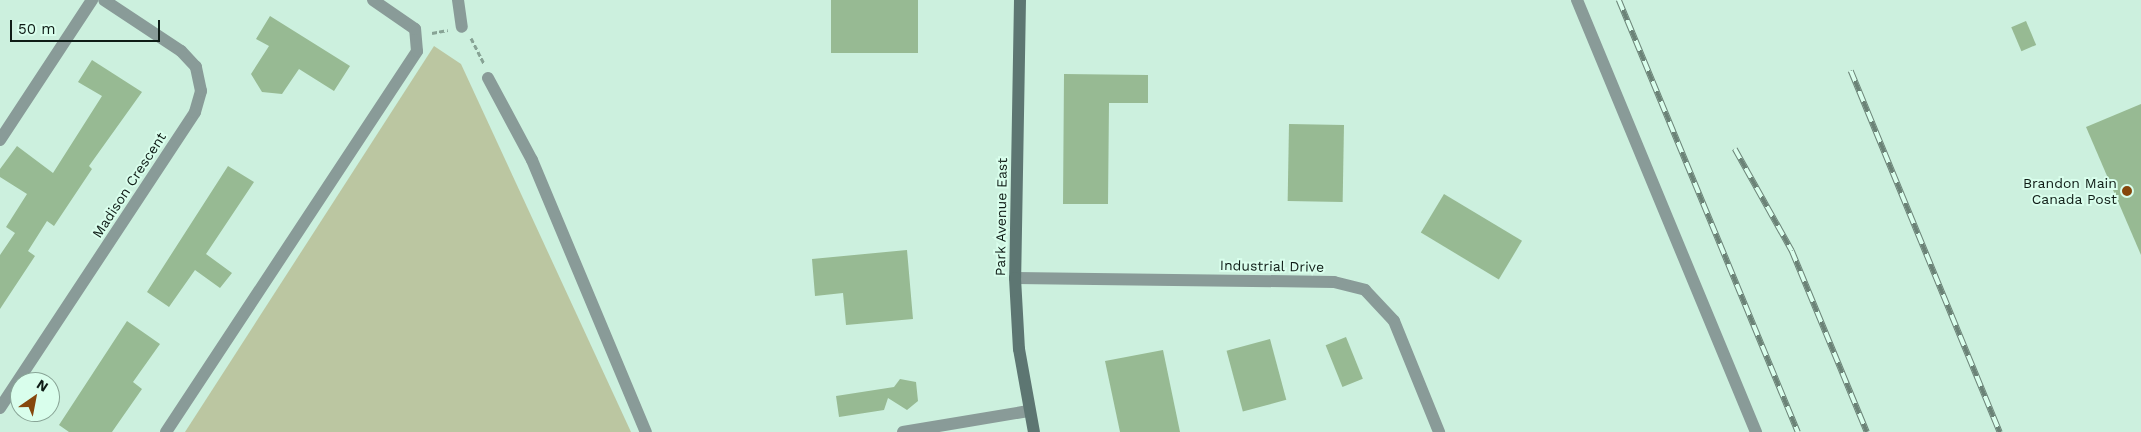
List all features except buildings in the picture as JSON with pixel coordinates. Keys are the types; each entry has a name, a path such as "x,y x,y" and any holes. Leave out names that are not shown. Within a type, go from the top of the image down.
{"street":[{"path":"0,140 92,0"},
{"name":"Madison Crescent","path":"0,408 197,105 200,90 196,66 180,51 104,0"},
{"path":"166,432 417,51 415,29 373,0"},
{"path":"458,0 462,27"},
{"name":"Park Avenue East","path":"1020,0 1015,278 1028,411 1034,432"},
{"path":"1578,0 1756,432"},
{"path":"488,78 532,160 646,432"},
{"name":"Industrial Drive","path":"1015,278 1334,282 1365,290 1394,320 1439,432"},
{"path":"903,432 1028,411"}],"green space":[{"path":"434,46 461,64 631,432 185,432"}],"railway":[{"path":"1619,0 1798,432"},
{"path":"1851,71 2000,432"},
{"path":"1735,149 1792,251 1867,432"}],"place":[{"name":"Brandon Main Canada Post","path":"2127,191"}]}
